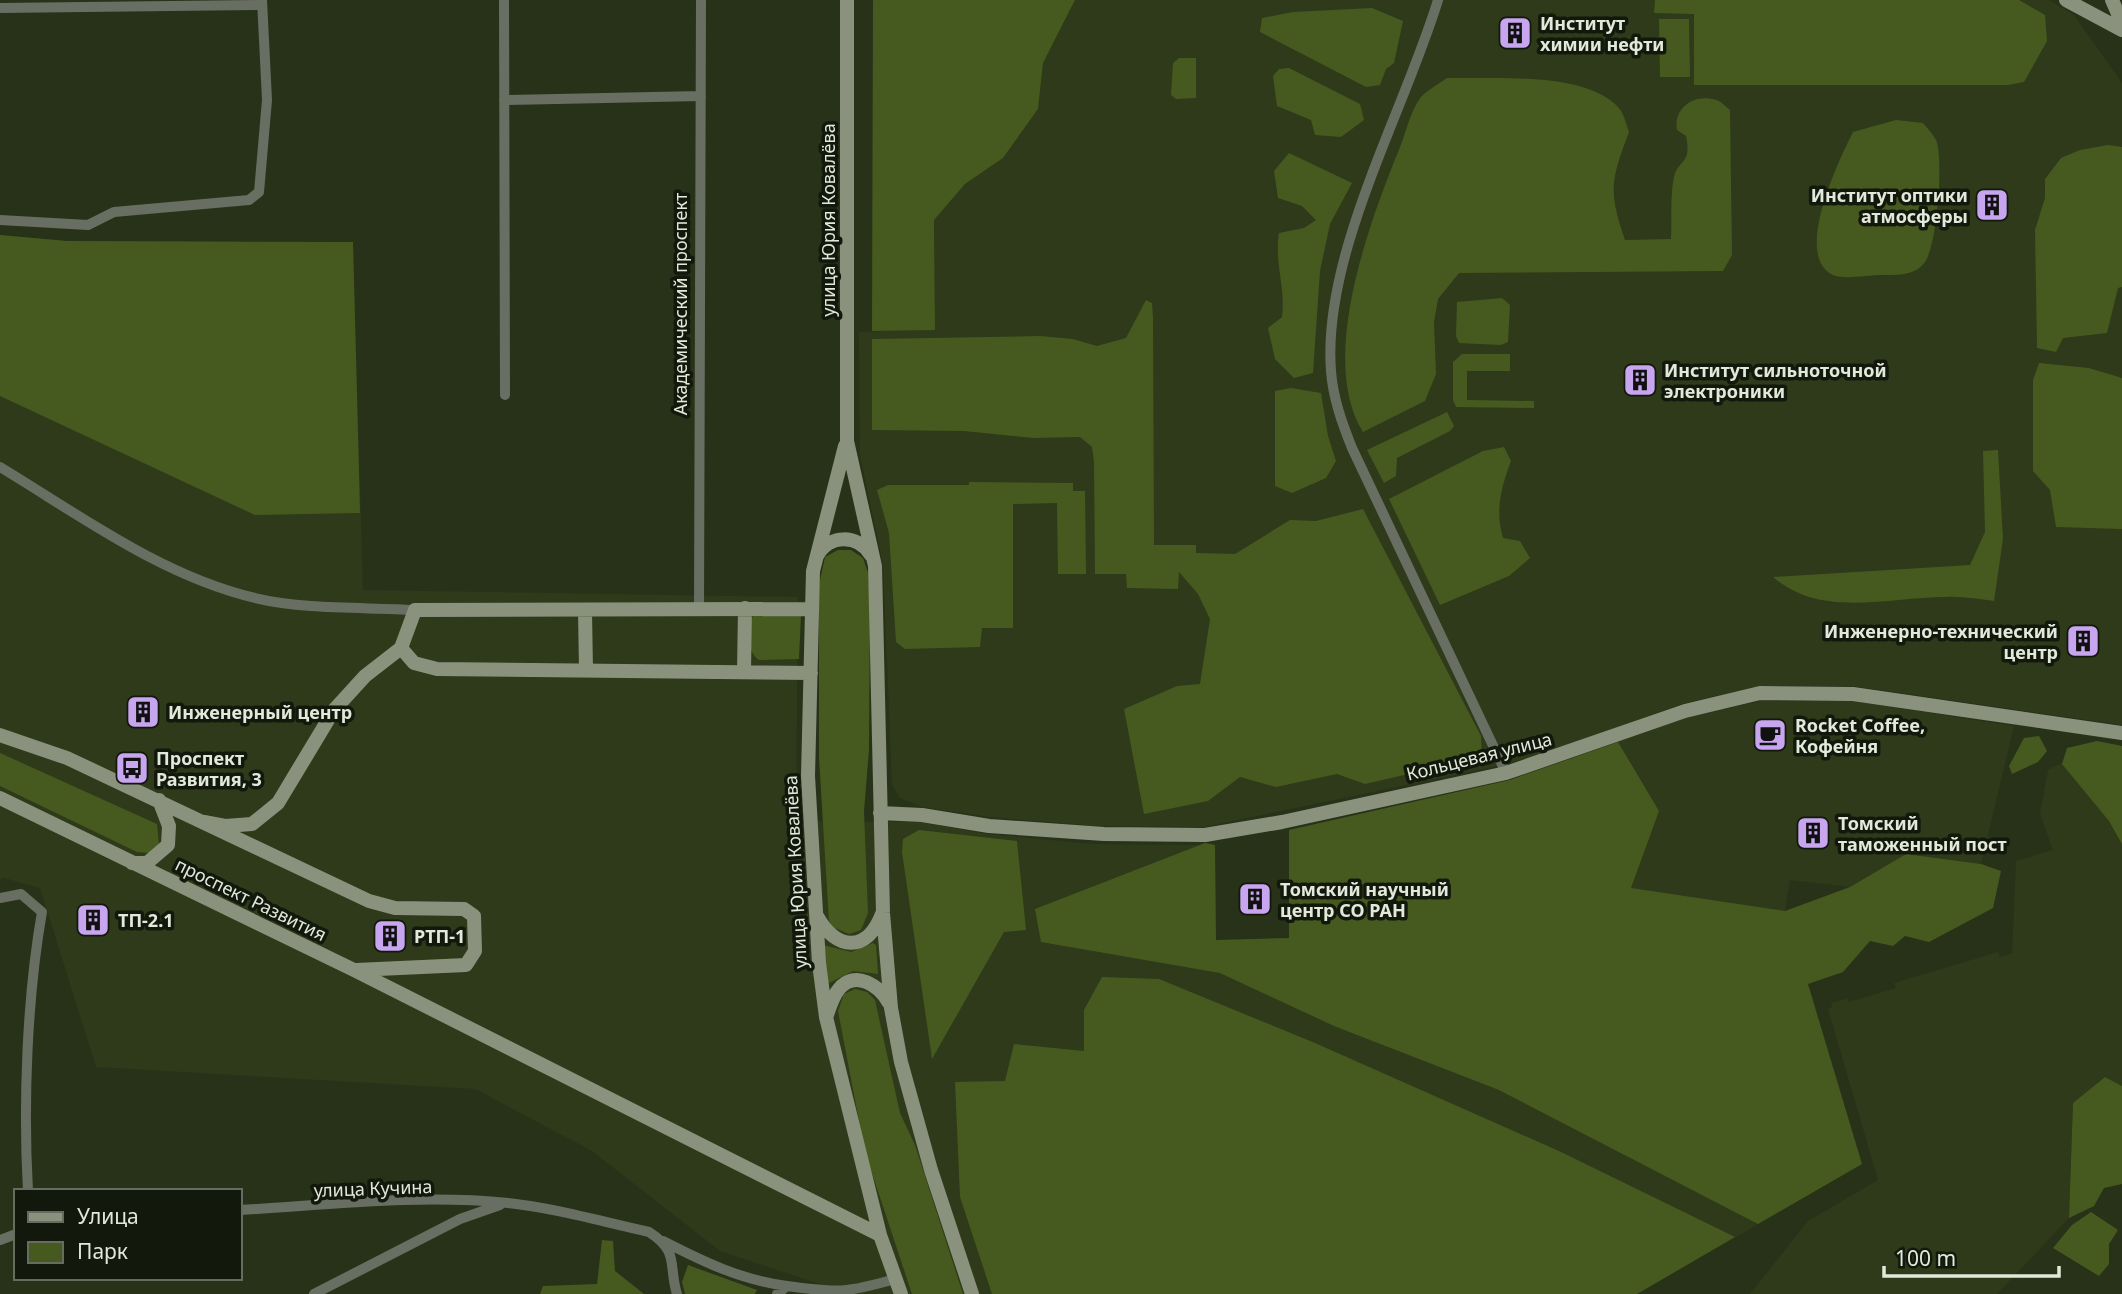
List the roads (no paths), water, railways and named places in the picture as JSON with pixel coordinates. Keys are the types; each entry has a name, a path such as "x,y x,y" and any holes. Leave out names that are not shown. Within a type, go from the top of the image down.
{"street":[{"path":"504,0 505,395"},
{"name":"Академический проспект","path":"699,609 701,0"},
{"name":"улица Юрия Ковалёва","path":"847,0 846,441 875,566 883,913 891,1008 901,1062 931,1170 972,1294"},
{"path":"1438,0 1422,53 1340,274 1332,328 1331,371 1339,416 1352,448 1506,773"},
{"path":"2066,0 2122,30"},
{"path":"2112,0 2122,23"},
{"path":"0,8 262,2 267,100 259,192 249,200 114,212 88,225 0,220"},
{"path":"504,100 701,96"},
{"name":"улица Юрия Ковалёва","path":"846,441 815,559 812,608 808,776 819,963 826,1017 880,1235 901,1294"},
{"path":"0,467 145,555 207,583 257,598 285,603 415,610 812,608"},
{"path":"815,559 820,551 835,540 853,540 868,550 875,566"},
{"path":"744,672 745,608"},
{"path":"204,822 240,827 267,814 288,789 334,710 365,676 401,648 415,610"},
{"path":"585,611 586,670"},
{"path":"401,648 414,663 437,669 811,673"},
{"name":"Кольцевая улица","path":"880,813 1114,835 1205,835 1282,822 1506,773 1685,711 1760,693 1853,694 2122,733"},
{"path":"0,735 68,758 369,901 395,908 464,909 474,916 475,951 466,965 354,970"},
{"name":"проспект Развития","path":"0,798 354,970 880,1235"},
{"name":"проспект Развития","path":"131,863 147,863 168,845 169,826 159,800"},
{"path":"0,898 20,894 41,912 36,944 25,1135 28,1189"},
{"path":"817,915 833,937 850,943 874,933 883,913"},
{"path":"826,1017 838,989 856,980 867,981 877,987 891,1008"},
{"name":"улица Кучина","path":"242,1210 396,1201 508,1203 649,1232 715,1268 761,1282 834,1293 854,1292 895,1279"},
{"path":"460,1219 467,1209 461,1201"},
{"path":"314,1294 460,1219 508,1203"},
{"path":"662,1241 673,1256 677,1294"},
{"path":"777,1294 787,1286"}],"place":[{"name":"Институт химии нефти","path":"1515,33"},
{"name":"Институт оптики атмосферы","path":"1992,205"},
{"name":"Институт сильноточной электроники","path":"1640,380"},
{"name":"Инженерно-технический центр","path":"2083,641"},
{"name":"Инженерный центр","path":"143,712"},
{"name":"Rocket Coffee, Кофейня","path":"1770,735"},
{"name":"Проспект Развития, 3","path":"132,768"},
{"name":"Томский таможенный пост","path":"1813,833"},
{"name":"Томский научный центр СО РАН","path":"1255,899"},
{"name":"ТП-2.1","path":"93,920"},
{"name":"РТП-1","path":"390,936"}]}
